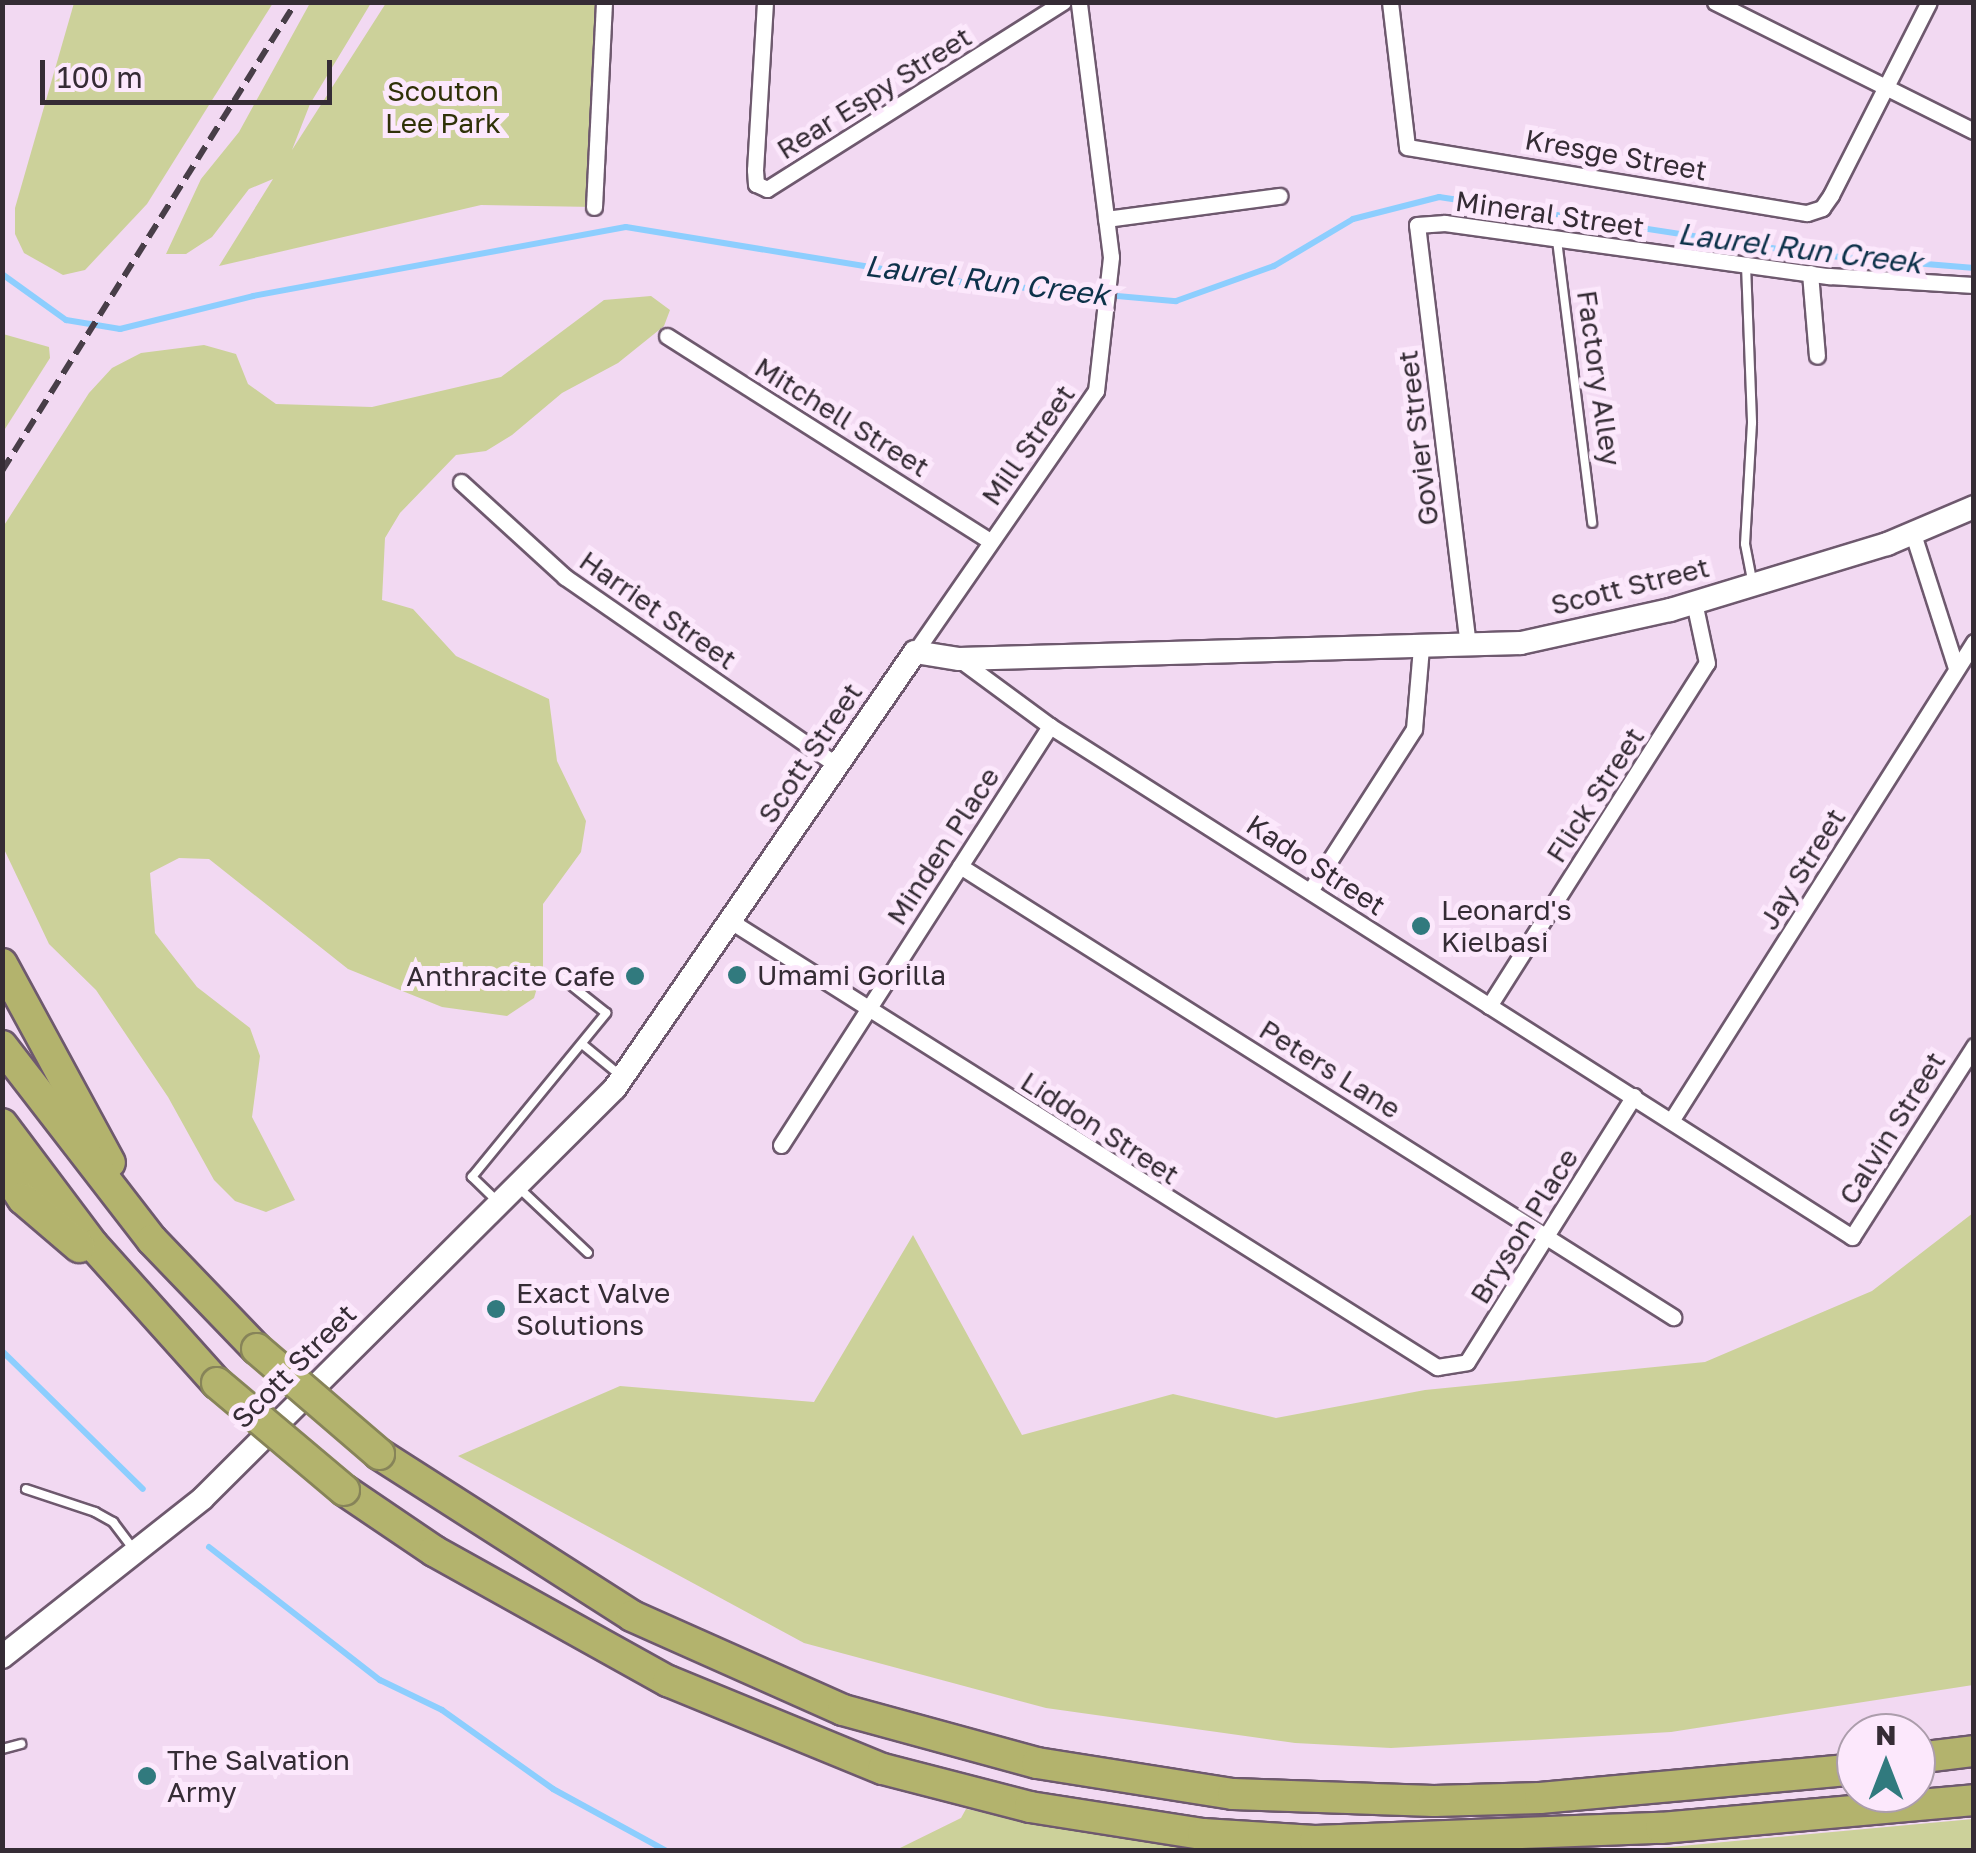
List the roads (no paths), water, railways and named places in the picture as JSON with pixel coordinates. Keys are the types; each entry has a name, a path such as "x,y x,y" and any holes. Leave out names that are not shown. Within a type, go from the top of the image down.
{"highway":[{"path":"2,964 152,1240"},
{"path":"2,1046 152,1240 257,1349 379,1454 632,1616 843,1710 1037,1763 1144,1784 1336,1800 1540,1798 1836,1770"},
{"path":"2,1124 146,1305 217,1383 344,1490 434,1551 668,1681 883,1769 1030,1807 1203,1834 1334,1841 1661,1828 1974,1800"},
{"path":"2,1167 23,1199 146,1305"},
{"path":"1936,1758 1974,1751"},
{"path":"1936,1761 1974,1760"}],"street":[{"path":"594,208 604,2"},
{"name":"Rear Espy Street","path":"765,2 755,170 761,189 1063,2"},
{"name":"Mill Street","path":"915,652 990,540 1084,414 1096,391 1111,278 1079,2"},
{"name":"Kresge Street","path":"1390,2 1407,147 1817,211 1886,87"},
{"path":"1715,2 1974,131"},
{"path":"1886,87 1928,2"},
{"path":"1106,219 1279,196"},
{"name":"Mineral Street","path":"1417,225 1556,238 1810,274 1974,285"},
{"name":"Govier Street","path":"1417,225 1468,646"},
{"path":"1810,274 1816,356"},
{"name":"Mitchell Street","path":"667,336 990,540"},
{"name":"Harriet Street","path":"461,482 565,576 838,766"},
{"name":"Scott Street","path":"2,1657 216,1485 518,1187 622,1078 915,652 959,659 1421,648 1588,632 1913,534 1974,508"},
{"path":"1913,534 1964,667"},
{"name":"Flick Street","path":"1489,1006 1707,662 1694,602"},
{"name":"Jay Street","path":"1671,1121 1964,667 1974,642"},
{"path":"1310,890 1414,728 1421,648"},
{"name":"Kado Street","path":"959,659 1050,726 1852,1237"},
{"name":"Minden Place","path":"781,1145 1050,726"},
{"name":"Peters Lane","path":"960,866 1673,1318"},
{"name":"Liddon Street","path":"732,922 1330,1303 1446,1368"},
{"name":"Calvin Street","path":"1852,1237 1974,1046"},
{"name":"Bryson Place","path":"1446,1368 1467,1362 1634,1096"}],"lane":[{"name":"Factory Alley","path":"1556,238 1592,523"},
{"path":"1746,265 1752,424 1745,544 1752,585"},
{"path":"500,1204 472,1177 606,1013 562,978"},
{"path":"582,1044 622,1078"},
{"path":"518,1187 588,1253"},
{"path":"26,1489 113,1522 136,1552"},
{"path":"2,1749 21,1744"}],"waterway":[{"name":"Laurel Run Creek","path":"2,274 66,320 120,329 253,296 626,227 961,282 1176,301 1274,266 1353,219 1439,197 1817,255 1974,268"},
{"path":"2,1351 143,1489"},
{"path":"209,1547 380,1680 442,1710 553,1789 665,1850"}],"railway":[{"path":"2,471 296,2"}],"place":[{"name":"Leonard's Kielbasi","path":"1421,926"},
{"name":"Umami Gorilla","path":"737,975"},
{"name":"Anthracite Cafe","path":"635,976"},
{"name":"Exact Valve Solutions","path":"496,1309"},
{"name":"The Salvation Army","path":"147,1776"}],"park label":[{"name":"Scouton Lee Park","path":"443,107"}]}
